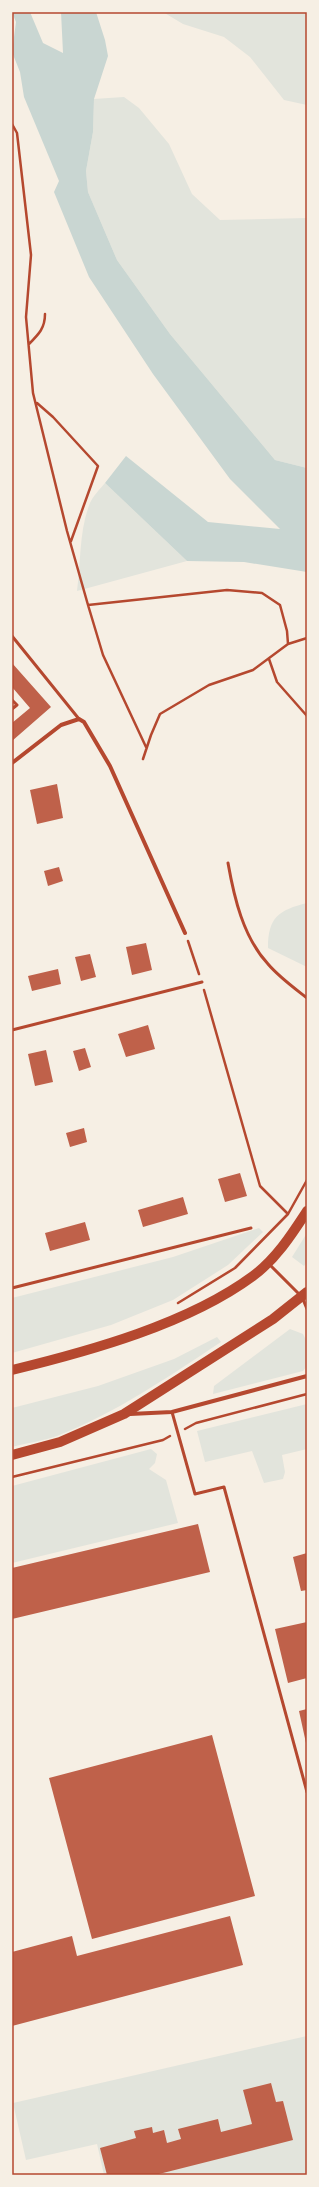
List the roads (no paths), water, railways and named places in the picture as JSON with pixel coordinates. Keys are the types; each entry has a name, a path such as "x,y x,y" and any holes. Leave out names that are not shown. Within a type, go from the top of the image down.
{"main road":[{"path":"12,1370 111,1342 172,1320 216,1298 248,1279 267,1262 288,1240 307,1211"},
{"path":"12,1455 60,1442 124,1414 273,1319 305,1294"}],"street":[{"path":"12,763 61,725 79,719 84,722 110,766 185,933"},
{"path":"124,1414 172,1412 307,1376"}],"lane":[{"path":"12,636 79,719"},
{"path":"12,700 17,705 12,709"},
{"path":"228,863 234,897 245,928 266,963 307,998"},
{"path":"12,1030 202,982"},
{"path":"12,1288 251,1228"},
{"path":"267,1262 305,1294 307,1309"},
{"path":"172,1412 195,1494 224,1487 307,1792"}]}
